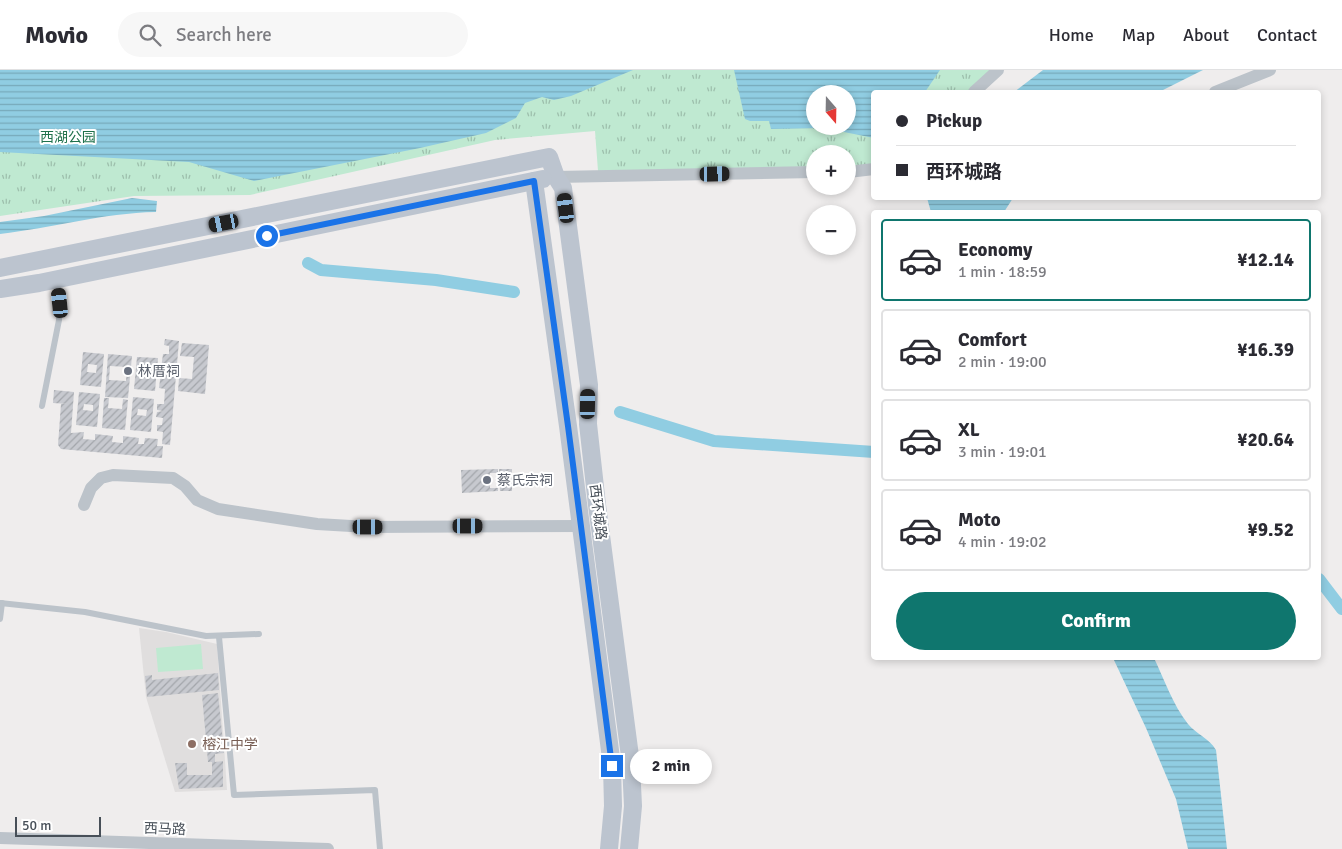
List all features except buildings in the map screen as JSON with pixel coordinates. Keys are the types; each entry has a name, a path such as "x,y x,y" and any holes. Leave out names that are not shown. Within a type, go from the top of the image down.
{"main road":[{"name":"西环城路","path":"0,268 549,156 556,177 563,188 589,385 588,424 597,505 632,764 633,806 629,849"},
{"path":"0,289 556,177"},
{"name":"西环城路","path":"534,181 612,766 613,806 609,849"}],"street":[{"path":"976,90 998,70"},
{"path":"1219,90 1270,70"},
{"path":"856,171 871,169"},
{"path":"556,177 806,172"},
{"path":"84,505 91,488 101,478 113,475 173,478 185,486 197,500 218,509 317,524 368,527 580,526"},
{"name":"西马路","path":"0,838 328,849"}],"lane":[{"path":"42,406 59,320 57,279"},
{"path":"0,620 1,603 85,612 219,637 259,634"},
{"path":"219,637 234,796 375,790 380,849"}],"shaded area":[{"name":"榕江中学","path":"139,628 166,632 217,644 227,790 175,792 146,697"}],"green space":[{"name":"西湖公园","path":"0,70 993,70 971,90 871,90 871,165 856,168 856,145 806,145 806,169 598,171 595,131 495,140 250,195 134,196 0,216"},
{"path":"201,644 203,669 158,672 156,648"}],"water":[{"path":"0,70 633,70 571,96 554,100 542,97 525,103 516,118 486,133 254,181 189,162 0,152"},
{"path":"734,70 940,70 926,90 871,90 871,137 856,134 856,85 806,85 806,128 771,129 769,121 750,121 745,119"},
{"path":"1043,70 1203,70 1163,90 1017,90"},
{"path":"132,198 157,201 156,212 117,215 0,234 0,222 44,216"},
{"path":"928,200 1012,200 1005,210 930,210"},
{"path":"1114,660 1155,660 1183,717 1216,750 1227,849 1188,849 1176,799 1146,728"}],"waterway":[{"path":"308,263 321,270 436,280 514,292"},
{"path":"620,412 714,441 871,452"},
{"path":"1321,582 1342,609"}],"place":[{"name":"林厝祠","path":"128,371"},
{"name":"蔡氏宗祠","path":"487,480"},
{"name":"榕江中学","path":"192,744"}],"route":[{"path":"267,236 534,181 612,766"}]}
